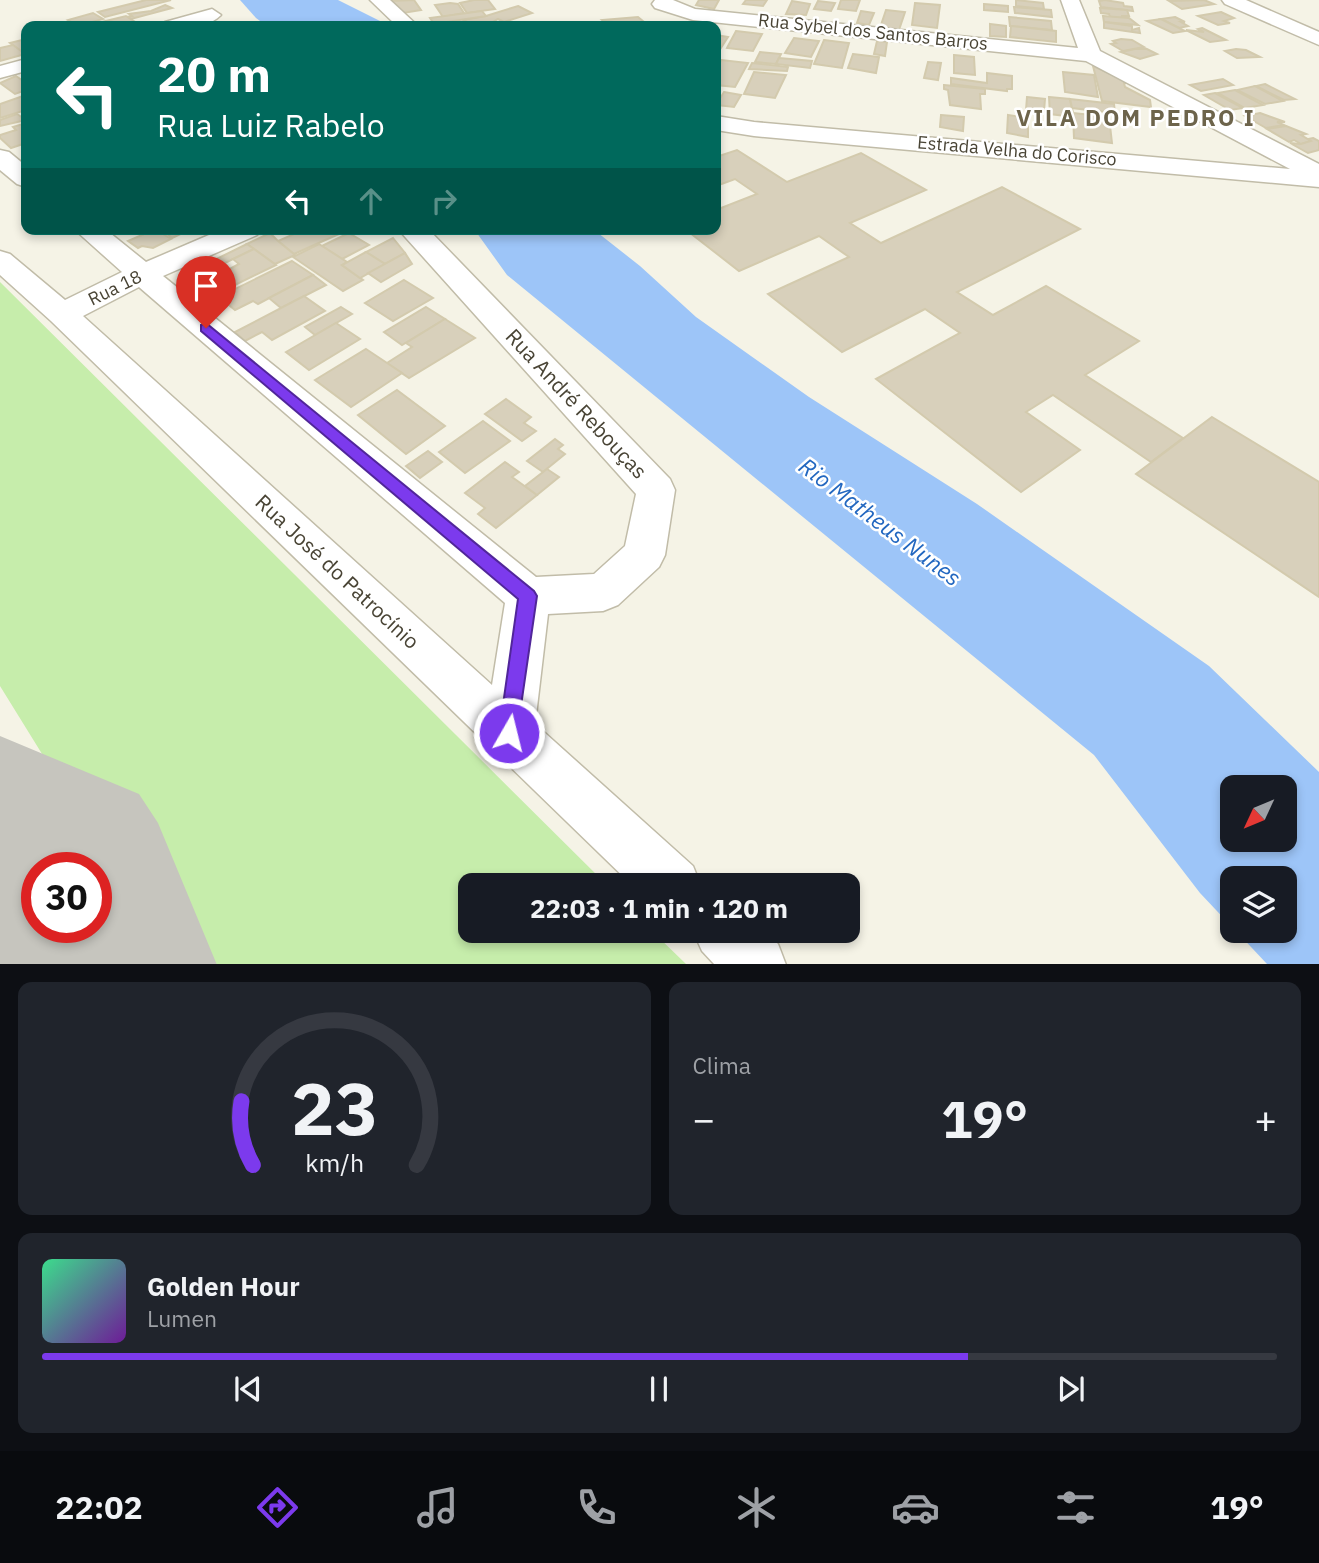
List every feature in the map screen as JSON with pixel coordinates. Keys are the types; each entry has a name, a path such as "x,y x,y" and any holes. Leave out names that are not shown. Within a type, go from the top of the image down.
{"street":[{"path":"379,0 402,21"},
{"name":"Rua Sybel dos Santos Barros","path":"664,0 661,4 693,14 1091,55"},
{"path":"1070,0 1091,55 1319,176"},
{"path":"1231,0 1319,39"},
{"path":"190,21 214,14"},
{"path":"0,72 21,66"},
{"name":"Estrada Velha do Corisco","path":"721,123 754,129 1319,176"},
{"path":"95,235 528,596 509,733"},
{"name":"Rua 18","path":"62,314 142,274 233,235"},
{"name":"Rua André Rebouças","path":"418,235 656,490 644,555 603,592 528,596"},
{"name":"Rua José do Patrocínio","path":"0,260 62,314 659,873"},
{"path":"735,943 757,964"}],"green space":[{"path":"0,282 595,873 458,873 458,943 664,943 686,964 172,964 112,867 112,852 103,852 0,686"}],"water":[{"path":"240,0 338,0 380,21 260,21"},
{"name":"Rio Matheus Nunes","path":"478,235 601,235 640,266 696,317 809,397 977,504 1209,666 1319,772 1319,964 1267,964 1247,943 1297,943 1297,866 1220,866 1220,914 1200,893 1094,755 507,275"}],"building":[{"path":"146,0 171,0 105,17 98,12"},
{"path":"414,0 421,10 397,14 390,1"},
{"path":"488,0 495,9 467,13 460,3"},
{"path":"699,0 719,0 714,9 696,5"},
{"path":"746,0 767,0 763,6 743,4"},
{"path":"841,0 860,0 856,11 838,9"},
{"path":"1016,0 1043,3 1044,9 1016,6"},
{"path":"1204,0 1214,4 1182,9 1169,1"},
{"path":"792,1 810,4 806,15 786,14"},
{"path":"818,1 835,3 831,11 814,9"},
{"path":"1099,1 1123,3 1124,6 1132,7 1133,11 1101,7"},
{"path":"915,3 940,5 937,28 912,25"},
{"path":"458,4 464,13 443,17 435,5"},
{"path":"984,4 1008,6 1008,12 984,10"},
{"path":"165,5 172,8 131,19 127,17 132,16 129,14 151,11"},
{"path":"518,6 532,13 507,21 463,20"},
{"path":"1014,7 1051,10 1052,17 1015,13"},
{"path":"1100,8 1127,10 1129,16 1110,17 1109,14 1101,13"},
{"path":"886,10 905,12 899,30 880,28"},
{"path":"482,11 486,16 454,21 432,21 430,18"},
{"path":"861,11 874,13 869,25 857,23"},
{"path":"1221,12 1234,18 1224,21 1230,23 1218,25 1198,16"},
{"path":"93,13 103,19 96,21 68,20"},
{"path":"126,16 134,21 106,21"},
{"path":"1103,16 1129,18 1138,25 1104,22"},
{"path":"638,17 643,21 603,21"},
{"path":"1009,17 1051,21 1052,30 1010,26"},
{"path":"1175,17 1188,26 1179,28 1161,19"},
{"path":"1161,19 1185,31 1173,33 1147,21"},
{"path":"1104,22 1132,26 1132,30 1139,28 1140,33 1104,28"},
{"path":"990,24 1006,26 1006,37 990,36"},
{"path":"1011,26 1056,31 1056,42 1010,37"},
{"path":"1202,28 1226,40 1210,42 1186,30 1204,32 1198,29"},
{"path":"736,31 762,34 753,51 727,48"},
{"path":"721,36 728,37 721,48"},
{"path":"794,38 819,41 811,57 785,53"},
{"path":"1121,39 1132,40 1144,47 1123,51 1111,44"},
{"path":"21,40 21,51 10,43"},
{"path":"824,40 849,43 842,68 814,64"},
{"path":"877,41 887,42 885,56 874,54"},
{"path":"13,45 21,51 21,55 0,61 0,48"},
{"path":"1147,49 1157,54 1140,59 1121,52"},
{"path":"1246,50 1260,57 1237,58 1225,51"},
{"path":"760,52 781,54 776,64 755,62"},
{"path":"853,54 879,57 876,73 848,68"},
{"path":"954,55 974,57 975,75 954,73"},
{"path":"779,58 812,61 810,68 776,64"},
{"path":"721,60 748,63 735,87 721,86"},
{"path":"928,62 941,63 938,80 924,78"},
{"path":"752,63 788,67 787,71 749,69"},
{"path":"1093,66 1130,83 1124,83 1125,87 1150,100 1151,107 1102,101"},
{"path":"754,72 786,75 775,98 744,94"},
{"path":"1063,72 1094,75 1098,97 1065,92"},
{"path":"987,73 1012,76 1012,89 1007,91 951,84 951,78 987,83"},
{"path":"16,76 21,80 21,92 15,94 0,83"},
{"path":"1223,79 1233,85 1201,91 1190,85"},
{"path":"1265,84 1295,99 1284,100 1256,86"},
{"path":"944,85 985,89 985,94 980,94 981,109 950,105 948,90 944,89"},
{"path":"1255,86 1283,101 1265,104 1237,90"},
{"path":"1235,90 1263,105 1245,108 1218,93"},
{"path":"724,92 741,95 734,107 721,106"},
{"path":"1215,93 1243,108 1230,110 1204,95"},
{"path":"21,97 21,112 0,118 0,104"},
{"path":"1027,97 1045,99 1044,111 1026,110"},
{"path":"1049,97 1070,99 1074,117 1050,114"},
{"path":"1070,99 1114,104 1115,113 1072,108"},
{"path":"1073,113 1109,117 1112,143 1074,138"},
{"path":"1260,113 1285,122 1277,122 1284,125 1266,128 1245,116"},
{"path":"17,114 21,117 21,121 0,126 0,120"},
{"path":"941,115 964,117 963,131 940,127"},
{"path":"1008,115 1028,118 1028,137 1007,133"},
{"path":"21,125 21,145 11,148 0,135 16,130 13,127"},
{"path":"1286,126 1306,134 1301,135 1311,141 1301,144 1294,140 1289,142 1267,129"},
{"path":"1313,138 1319,141 1319,150 1308,153 1290,143 1301,144"},
{"path":"737,150 787,182 861,153 926,190 850,223 881,243 1002,187 1080,229 957,292 993,315 1046,286 1139,341 1085,375 1183,438 1151,462 1053,395 1026,412 1080,450 1021,492 876,379 960,333 925,309 842,352 768,294 849,257 819,236 739,271 693,235 721,235 721,208 757,194 735,179 721,184 721,155"},
{"path":"142,235 165,235 171,239 153,248 138,248 128,241"},
{"path":"272,235 295,255 275,264 247,244"},
{"path":"292,235 337,235 294,254 278,241"},
{"path":"345,235 352,235 369,245 342,259 322,246"},
{"path":"393,238 405,253 385,264 366,252"},
{"path":"247,244 254,249 204,273 198,268"},
{"path":"319,244 347,262 342,265 363,280 343,291 293,257"},
{"path":"254,249 276,265 200,302 190,295 203,289 191,279 219,266 226,271 239,264 233,259"},
{"path":"366,252 385,264 360,278 342,265"},
{"path":"405,253 412,264 381,282 368,273"},
{"path":"292,261 313,275 258,304 253,301 235,310 219,297"},
{"path":"313,275 326,285 281,308 269,298"},
{"path":"404,280 433,298 393,321 365,303"},
{"path":"304,296 325,311 272,340 262,332 245,341 235,332"},
{"path":"341,307 352,314 315,335 305,327"},
{"path":"426,307 445,319 402,345 384,332"},
{"path":"445,319 475,338 409,378 387,363 412,347 406,343"},
{"path":"336,323 360,339 309,370 286,352"},
{"path":"366,349 402,373 351,407 315,380"},
{"path":"397,390 445,426 406,454 358,415"},
{"path":"506,399 531,417 524,423 536,431 522,441 485,414"},
{"path":"1212,417 1319,482 1319,597 1136,474"},
{"path":"483,421 510,441 465,473 439,452"},
{"path":"555,439 563,445 558,449 565,454 543,472 527,461"},
{"path":"428,451 442,462 420,478 406,466"},
{"path":"505,462 519,472 512,477 537,495 496,528 478,514 485,508 465,493"},
{"path":"547,469 559,477 537,495 525,486"}],"runway":[{"path":"0,933 16,964"}],"district":[{"name":"VILA DOM PEDRO I","path":"1136,118"}],"route":[{"path":"206,328 528,596 509,733"}]}
